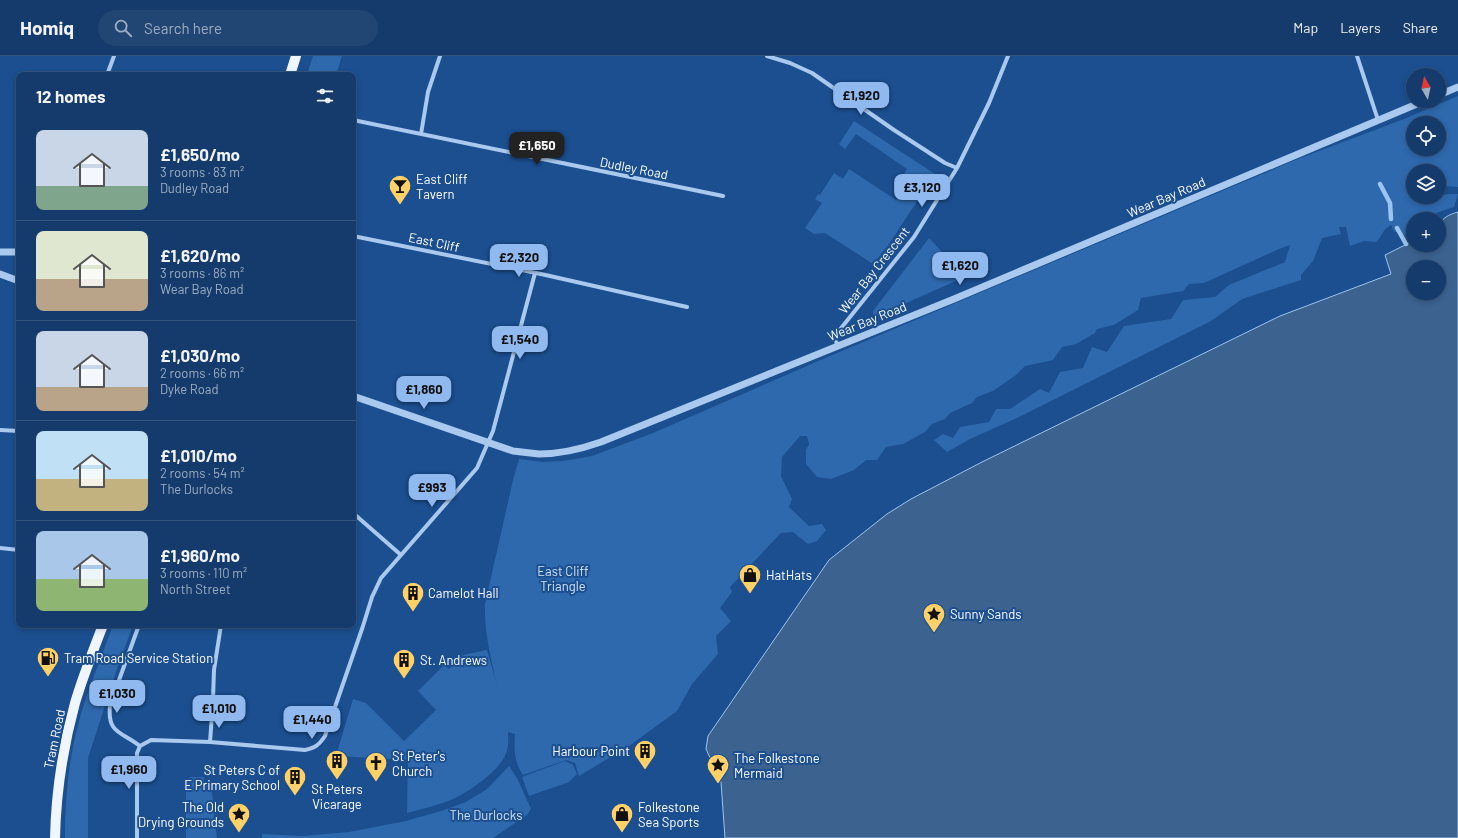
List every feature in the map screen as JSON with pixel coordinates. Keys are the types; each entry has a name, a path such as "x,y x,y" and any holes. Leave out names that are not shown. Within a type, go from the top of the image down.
{"main road":[{"path":"291,72 296,56"},
{"name":"Tram Road","path":"55,838 58,786 63,756 75,703 102,628"}],"street":[{"path":"108,72 114,56"},
{"path":"420,134 428,92 440,56"},
{"path":"767,56 812,73 945,163 957,168"},
{"name":"Wear Bay Crescent","path":"838,346 834,337 914,237 957,168 989,103 1008,56"},
{"path":"1357,56 1378,120"},
{"path":"1446,92 1458,87"},
{"name":"Wear Bay Road","path":"356,398 513,451 538,454 582,448 601,442 838,346 1407,108"},
{"name":"Dudley Road","path":"356,121 723,196"},
{"name":"East Cliff","path":"356,237 535,273 687,307"},
{"path":"0,252 16,252"},
{"path":"137,838 137,753 140,746 151,740 210,742 305,750 319,745 326,736 372,597 382,578 477,468 490,442 535,273"},
{"path":"0,274 16,279"},
{"path":"0,430 16,431"},
{"path":"356,516 401,556"},
{"path":"0,548 16,550"},
{"path":"139,628 110,705 109,716 110,724 116,732 131,739 140,746"},
{"path":"213,699 214,670 221,628"},
{"path":"210,742 212,715"}],"green space":[{"path":"313,56 342,56 337,72 308,72"},
{"name":"East Cliff Triangle","path":"1458,96 1458,187 1446,186 1446,164 1406,164 1406,204 1446,204 1446,195 1458,194 1454,207 1439,212 1406,212 1406,235 1394,231 1391,225 1386,228 1376,242 1364,241 1350,246 1346,227 1339,227 1341,234 1322,238 1313,261 1301,275 1301,280 1242,299 1211,321 1017,418 970,439 947,452 934,440 943,434 953,438 960,427 989,422 996,409 1010,409 1040,389 1049,393 1060,372 1083,368 1092,347 1107,352 1124,326 1171,319 1183,300 1215,297 1229,285 1285,262 1290,245 1204,283 1189,284 1183,291 1141,298 1138,310 1114,325 1097,329 1095,333 1076,344 1062,347 1053,360 1025,366 1016,375 993,391 977,397 972,403 950,413 945,419 932,424 925,432 903,444 886,447 877,460 866,460 854,470 831,479 817,477 806,464 806,450 809,444 807,436 800,436 782,457 781,476 792,499 789,507 809,526 822,524 826,530 817,541 808,544 793,532 781,533 730,587 732,592 720,608 731,621 716,636 718,654 692,684 677,711 629,746 579,776 575,763 566,760 523,775 515,755 515,734 508,732 508,745 505,756 495,770 481,782 461,795 448,801 407,813 408,760 336,756 353,699 366,703 404,741 436,710 418,691 444,665 449,669 463,655 487,650 497,685 487,635 485,604 519,459 543,462 563,461 592,456 653,433 830,356 1298,159 1406,118 1406,156 1446,156 1446,116 1411,116 1430,108 1446,108 1446,101"},
{"path":"854,121 935,174 889,244 873,264 825,233 814,234 805,228 822,203 815,199 818,194 820,195 834,173 843,179 849,169 896,200 905,187 898,183 907,169 856,134 845,149 839,144"},
{"path":"929,238 946,256 958,280 877,316 873,315 873,311"},
{"path":"112,628 132,628 88,758 88,838 65,838 71,756 80,716"},
{"path":"565,761 573,765 577,774 569,782 529,796 522,777"},
{"name":"The Durlocks","path":"509,766 517,778 531,809 527,815 493,838 262,838 262,834 302,836 349,832 406,821 441,811 466,802 487,789"},
{"path":"190,777 204,777 204,784 211,784 217,838 186,838 186,780"}],"shaded area":[{"path":"1458,212 1458,838 725,838 721,782 706,749 708,736 829,560 887,514 911,499 982,462 1280,316 1391,274 1385,255 1406,244 1406,252 1446,252 1446,217"}],"waterway":[{"path":"1380,184 1390,203 1391,219"},
{"path":"1397,228 1406,244"}],"tunnel":[{"path":"212,715 213,699"}],"place":[{"name":"East Cliff Tavern","path":"400,206"},
{"name":"HatHats","path":"750,594"},
{"name":"Camelot Hall","path":"413,612"},
{"name":"Sunny Sands","path":"934,634"},
{"name":"Tram Road Service Station","path":"48,678"},
{"name":"St. Andrews","path":"404,680"},
{"name":"Harbour Point","path":"645,770"},
{"name":"St Peters Vicarage","path":"337,780"},
{"name":"St Peter's Church","path":"376,782"},
{"name":"The Folkestone Mermaid","path":"718,784"},
{"name":"St Peters C of E Primary School","path":"295,796"},
{"name":"The Old Drying Grounds","path":"239,834"},
{"name":"Folkestone Sea Sports","path":"622,834"}]}
